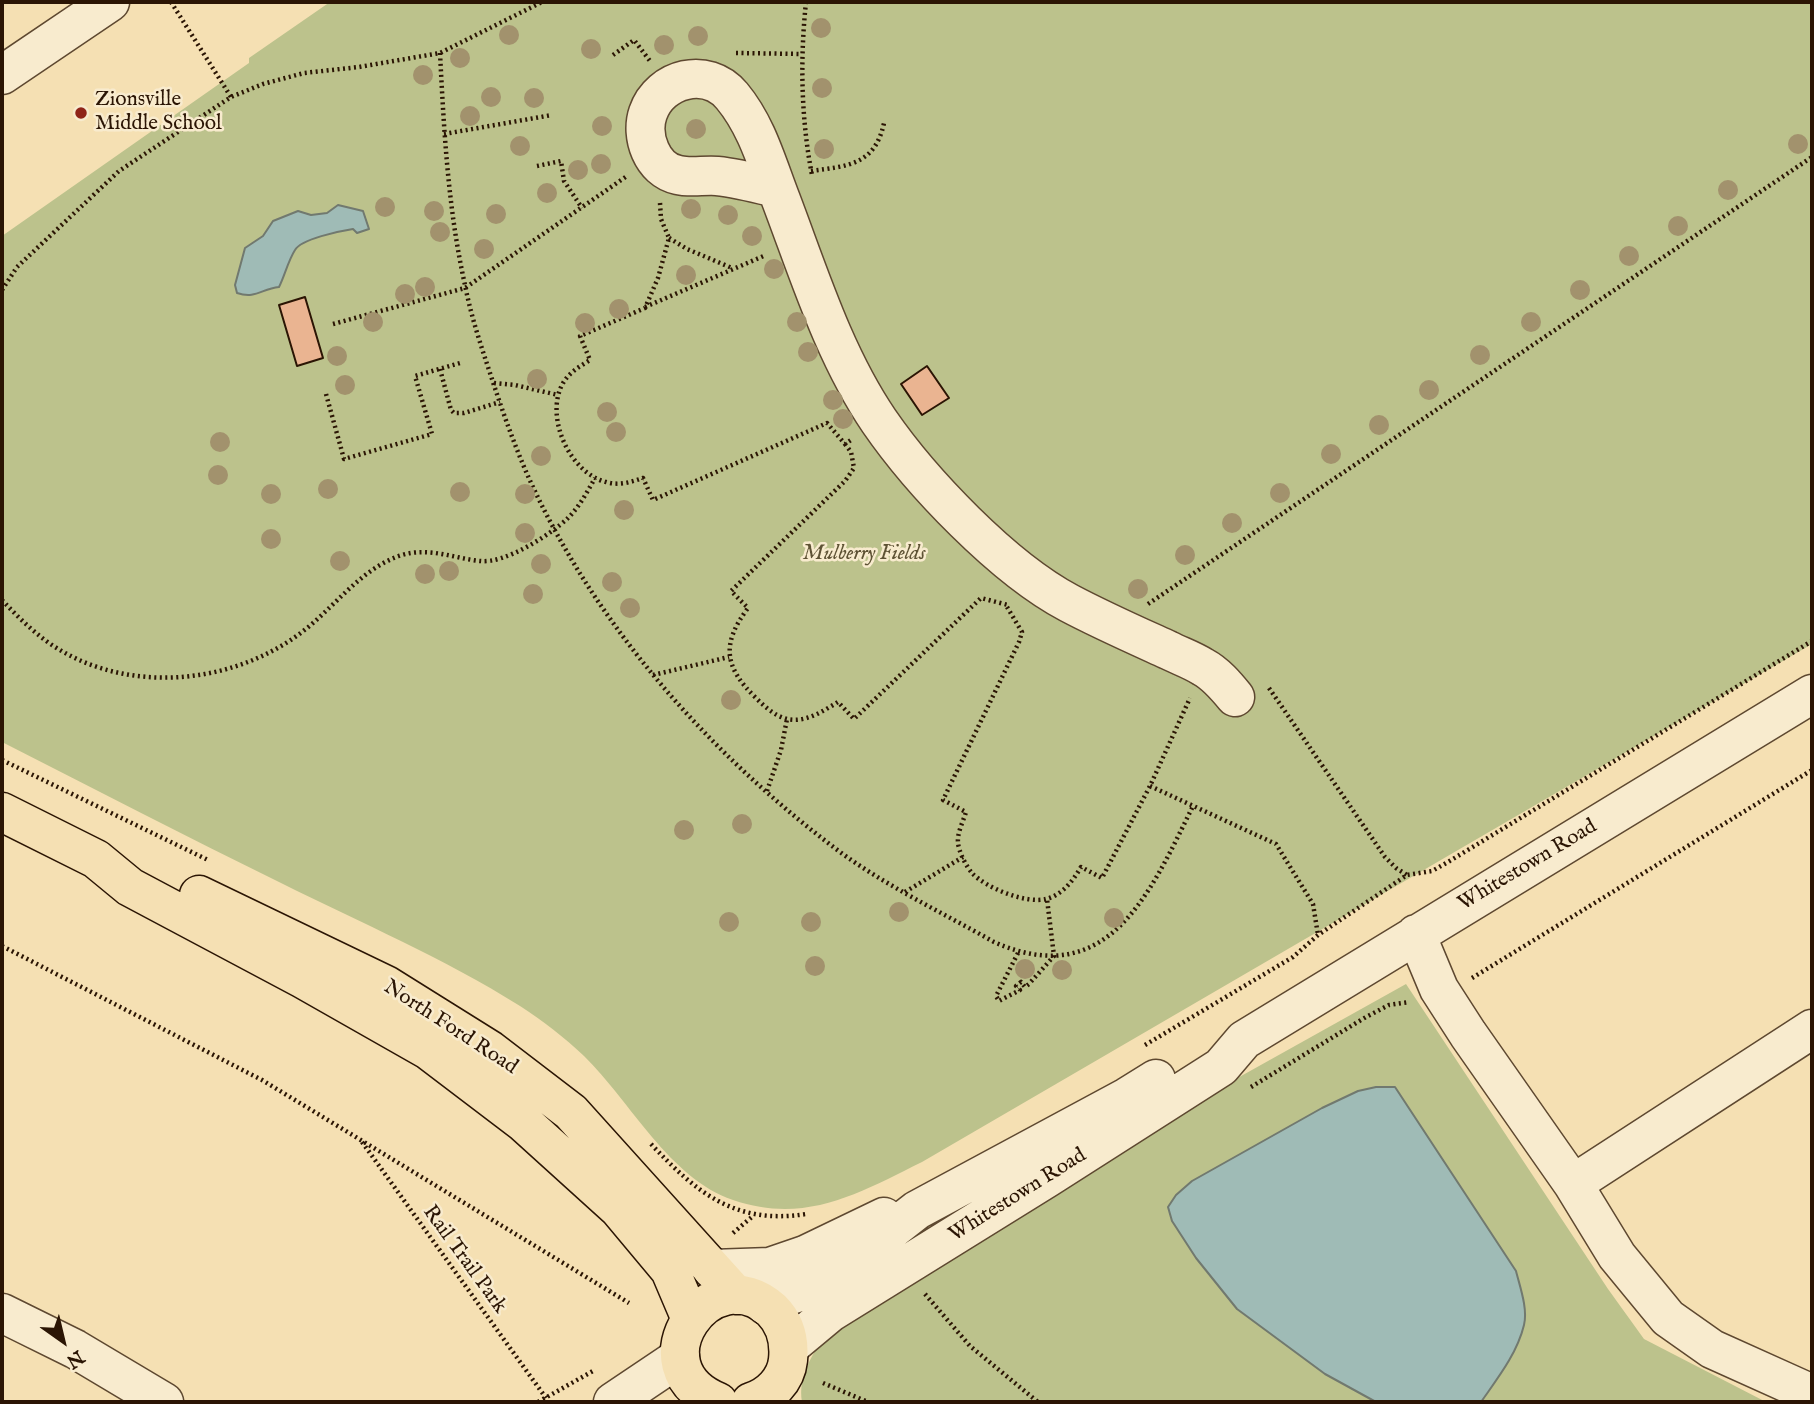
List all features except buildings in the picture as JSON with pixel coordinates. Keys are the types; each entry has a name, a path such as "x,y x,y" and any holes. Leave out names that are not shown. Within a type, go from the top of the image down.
{"main road":[{"name":"North Ford Road","path":"2,812 96,859 130,887 303,979 428,1050 524,1123 620,1209 670,1270 690,1317"},
{"name":"North Ford Road","path":"96,859 141,866 375,979 490,1049 570,1112 738,1290 777,1316 786,1330 777,1383"},
{"path":"705,1401 684,1373 680,1343 690,1317 703,1306 738,1290"}],"street":[{"path":"6,63 96,5"},
{"path":"776,188 829,325 862,391 880,421 947,502 978,534 1066,601 1250,690"},
{"name":"Whitestown Road","path":"777,1383 831,1312 1221,1067 1244,1040 1812,694"},
{"path":"1416,934 1439,989 1573,1184 1617,1256 1668,1318 1712,1349 1812,1394"},
{"path":"1573,1184 1812,1029"},
{"name":"Whitestown Road","path":"738,1290 825,1282 917,1210 1127,1097 1205,1049 1244,1040"},
{"name":"Whitestown Road","path":"738,1290 769,1267 805,1255 881,1217 917,1210"},
{"path":"2,1313 75,1349 164,1402"},
{"path":"613,1402 680,1357"}],"path":[{"path":"171,2 231,97"},
{"path":"2,290 17,267 119,171 231,97 304,72 359,67 440,53 542,2"},
{"path":"806,2 802,54 804,107 813,181"},
{"path":"613,55 634,40 653,65"},
{"path":"440,53 449,192 465,288 500,402 532,485 595,597 686,715 766,791 841,853 994,942 1018,952 1054,956 1110,937 1125,922 1160,871 1192,806"},
{"path":"725,53 802,54"},
{"path":"444,134 552,115"},
{"path":"811,172 866,159 875,149 884,123"},
{"path":"1155,613 1142,608 1812,157"},
{"path":"537,166 561,161 564,181 582,208"},
{"path":"333,324 465,288 630,173 627,167"},
{"path":"653,196 659,201 661,219 669,238 687,249 733,268"},
{"path":"645,307 658,278 669,238"},
{"path":"775,251 580,336 590,360 566,378 558,395 556,416 561,434 581,468 595,478 618,484 643,478 653,500 827,423 851,452 854,468 845,481 731,591 748,608 731,634 729,657 735,672 747,689 768,709 787,719 812,717 838,702 854,719 981,597 1007,607 1022,632 1019,642 943,800 966,812 958,843 973,874 1023,900 1047,899 1063,890 1081,867 1102,878 1150,786 1193,691"},
{"path":"326,394 344,459 432,434 415,376 460,363"},
{"path":"440,369 454,413 464,413 500,402"},
{"path":"494,383 558,395"},
{"path":"845,444 860,434"},
{"path":"2,600 50,643 82,660 114,671 144,678 236,668 275,652 304,631 359,580 381,564 403,555 422,552 446,553 484,562 502,559 555,529 583,499 595,478"},
{"path":"1007,607 1011,601"},
{"path":"1133,1051 1293,957 1318,934 1407,875 1432,871 1448,862 1812,641"},
{"path":"653,675 729,657"},
{"path":"1250,690 1385,857 1407,875"},
{"path":"766,791 787,719"},
{"path":"1249,1089 1389,1005 1420,1001 1439,989 1472,978 1812,770"},
{"path":"1150,786 1276,844 1313,904 1318,934"},
{"path":"905,892 963,857"},
{"path":"1018,952 996,996 999,1001 1020,990 1016,986 1021,982 1025,987 1029,984 1054,956 1047,899"},
{"path":"2,946 262,1080 629,1303"},
{"name":"Rail Trail Park","path":"359,1138 546,1398"},
{"path":"788,1217 814,1213"},
{"path":"922,1291 970,1346 1038,1402"},
{"path":"538,1402 601,1366"},
{"path":"823,1383 868,1402"}],"green space":[{"name":"Mulberry Fields","path":"330,2 1812,2 1812,644 922,1162 854,1194 808,1207 759,1207 733,1200 689,1175 652,1137 584,1056 520,1006 432,957 2,742 2,236 249,63 249,58"},
{"path":"1406,984 1644,1339 1766,1402 802,1402 804,1375 824,1336 1225,1085"}],"water":[{"path":"338,205 363,211 369,229 357,233 353,229 305,242 295,250 279,287 254,294 237,293 235,285 245,248 263,236 273,221 298,211 311,215 327,213"},
{"path":"1395,1087 1516,1271 1524,1305 1524,1325 1512,1356 1481,1402 1376,1402 1325,1374 1237,1309 1196,1258 1172,1221 1168,1207 1176,1195 1192,1181 1322,1108 1358,1091"}],"place":[{"name":"Zionsville Middle School","path":"81,113"}]}
